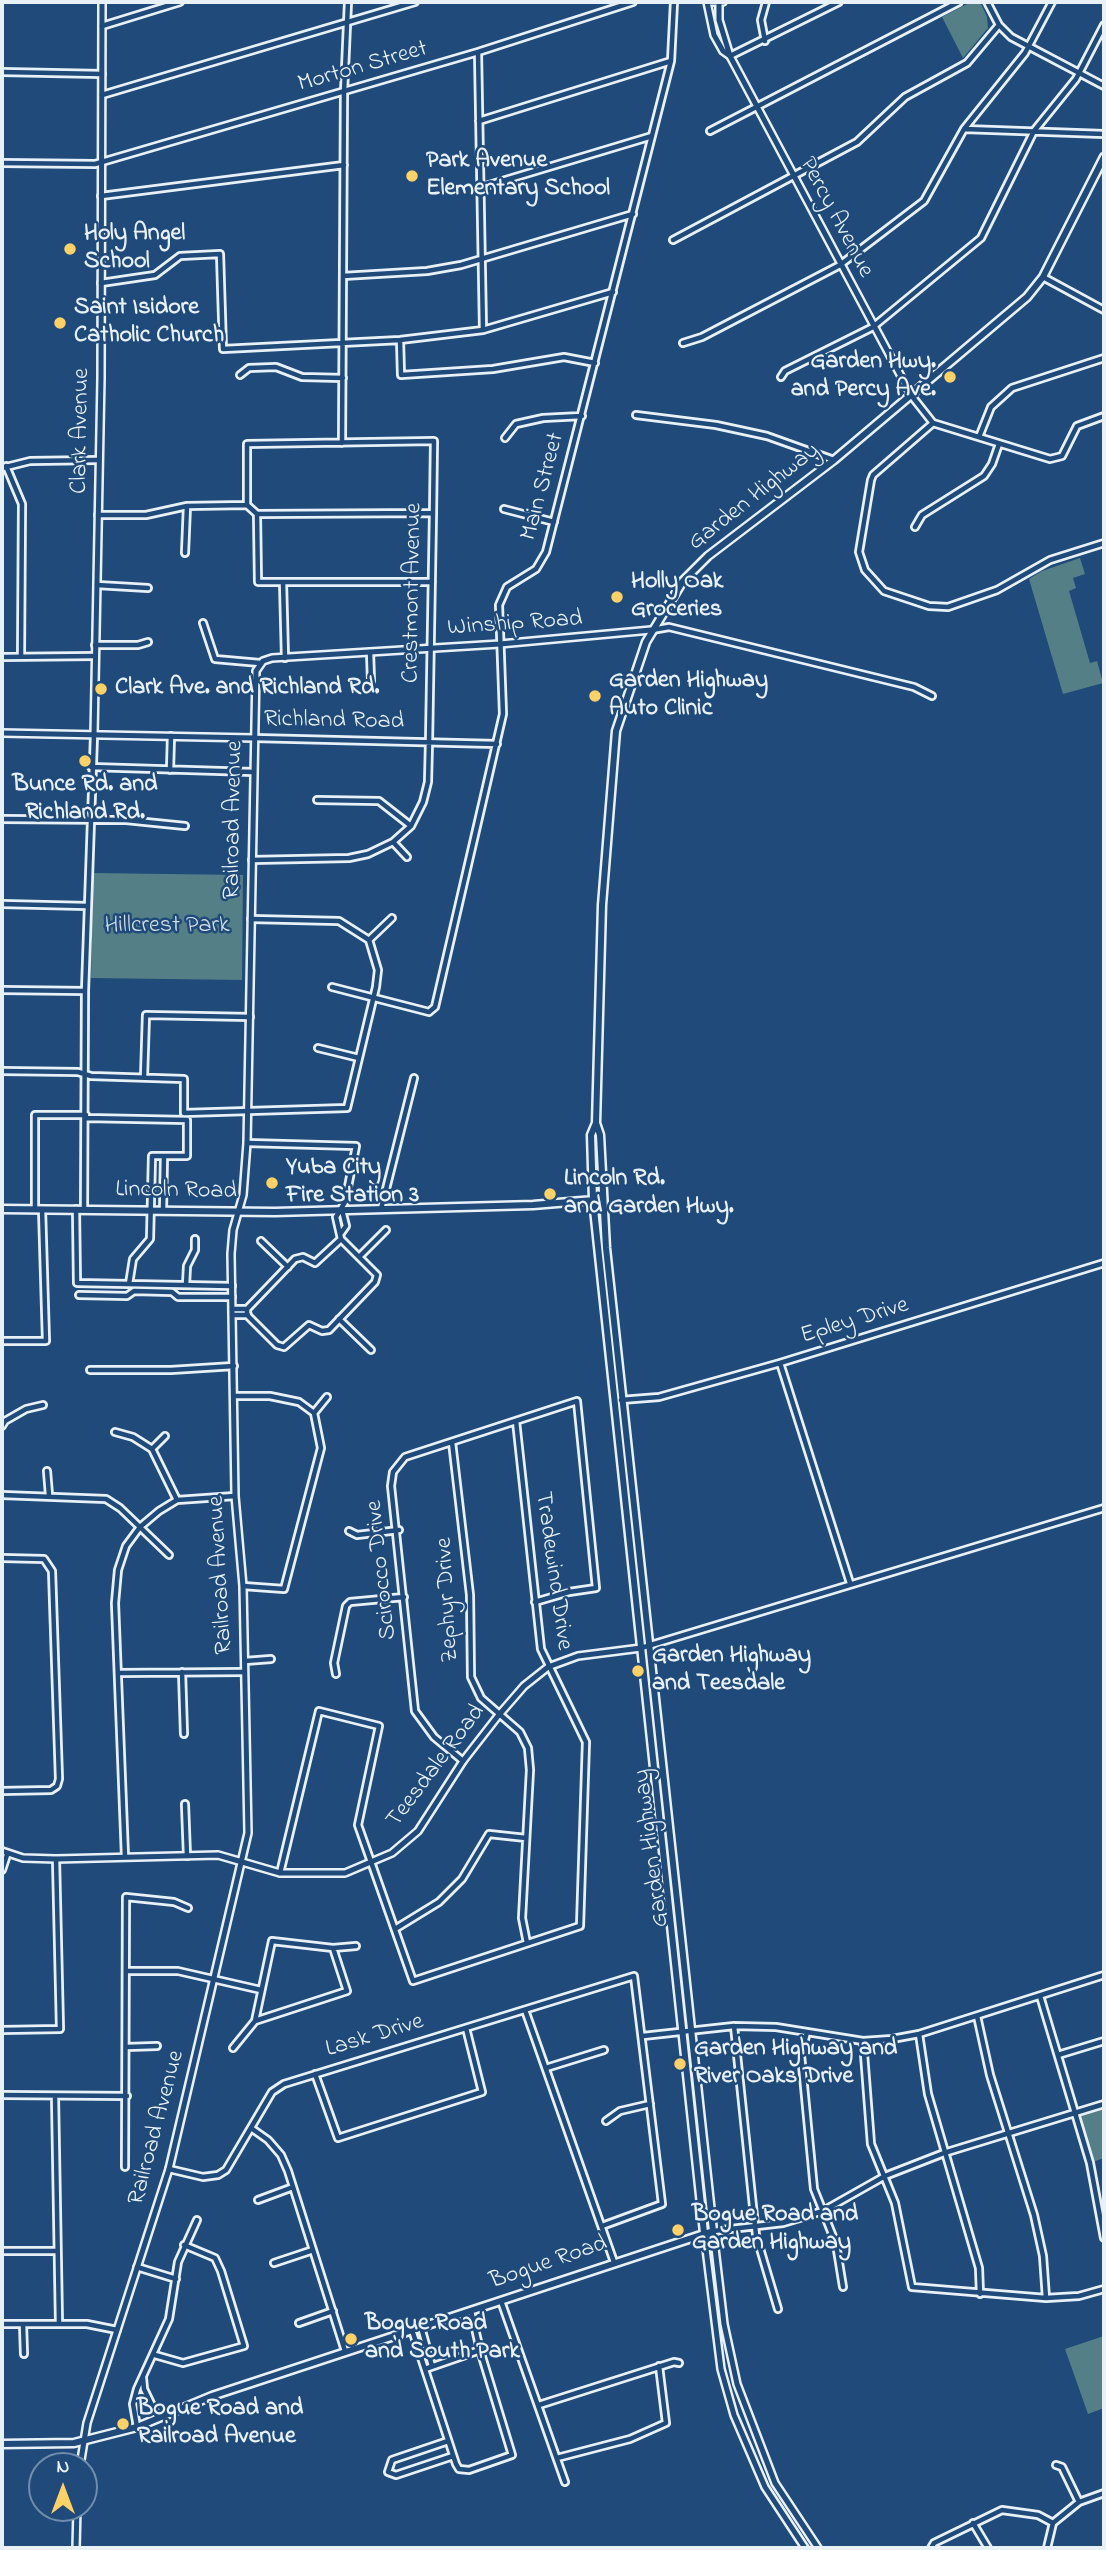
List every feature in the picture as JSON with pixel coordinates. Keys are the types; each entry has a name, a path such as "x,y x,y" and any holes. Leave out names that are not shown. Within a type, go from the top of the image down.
{"main road":[{"name":"Garden Highway","path":"704,2233 593,1200 592,1135 596,1123 601,916 613,750 628,690 651,630 676,591 708,556 834,460 1027,297 1043,277 1104,158"},
{"name":"Garden Highway","path":"596,1123 600,1135 602,1199 622,1400 713,2231"},
{"name":"Lincoln Road","path":"2,1209 238,1212 540,1205 602,1199"},
{"name":"Bogue Road","path":"2,2444 83,2441 137,2427 212,2396 713,2231"}],"street":[{"name":"Clark Avenue","path":"94,734 102,2"},
{"path":"102,26 180,2"},
{"path":"247,505 247,444 342,443 344,92 348,2"},
{"path":"102,95 415,2"},
{"name":"Morton Street","path":"2,163 90,165 478,52 633,2"},
{"name":"Main Street","path":"374,999 429,1012 435,1007 503,714 498,614 502,596 514,580 536,569 542,561 554,522 671,61 674,2"},
{"path":"708,2 721,3"},
{"name":"Percy Avenue","path":"708,2 714,35 723,51 730,56"},
{"path":"765,41 761,20 766,2"},
{"path":"730,56 839,2"},
{"path":"710,131 959,2"},
{"path":"987,2 999,24 1028,48 1104,86"},
{"path":"683,343 702,337 840,265 924,201 964,129 1028,48 1052,2"},
{"name":"Percy Avenue","path":"721,3 719,20 730,56 911,395"},
{"path":"673,240 857,142 905,97 967,63 999,24"},
{"path":"781,377 785,371 873,327 981,238 1034,131 1079,74 1104,25"},
{"path":"478,52 482,330"},
{"path":"479,121 671,61"},
{"path":"2,72 102,74"},
{"path":"964,129 1104,134"},
{"path":"479,188 653,136"},
{"path":"101,196 344,165"},
{"path":"343,276 427,271 480,260 633,214"},
{"path":"101,282 155,275 180,256 220,254 223,349 400,340 482,330 613,292"},
{"path":"1043,277 1104,310"},
{"path":"400,340 401,375 493,369 564,357 595,363"},
{"path":"979,437 990,407 1012,388 1104,358"},
{"path":"240,375 249,368 276,367 302,377 343,378"},
{"path":"911,395 933,423 1051,459 1059,459 1077,426 1104,416"},
{"path":"636,415 716,425 767,436 816,451 834,460"},
{"path":"505,438 516,424 543,418 582,416"},
{"path":"933,423 873,475 859,543 865,569 877,585 893,596 929,606 948,607 997,590 1050,559 1104,543"},
{"name":"Crestmont Avenue","path":"252,860 349,858 368,854 393,842 411,826 423,803 428,782 434,441 342,443"},
{"path":"915,527 922,515 984,476 992,464 999,443"},
{"path":"21,657 22,503 4,467 30,461 98,460"},
{"path":"97,515 146,515 187,506 247,505 257,514 433,513"},
{"path":"185,553 187,506"},
{"path":"504,509 554,522"},
{"path":"257,514 258,582 432,582"},
{"path":"283,582 285,657"},
{"path":"96,585 148,588"},
{"path":"203,624 215,659 260,663"},
{"name":"Winship Road","path":"260,663 267,659 285,657 500,644 669,627 914,687 932,696"},
{"path":"95,645 138,645 148,642"},
{"path":"370,652 371,681"},
{"path":"2,657 95,656"},
{"name":"Railroad Avenue","path":"82,2452 135,2266 169,2169 243,1864 248,1833 243,1586 235,1496 232,1242 243,1195 247,1143 254,677 260,663"},
{"name":"Richland Road","path":"2,733 497,744"},
{"path":"94,734 86,906 86,1116 77,1283 232,1286"},
{"path":"170,770 171,736"},
{"path":"91,768 253,772"},
{"path":"317,800 379,801 396,811 411,826"},
{"path":"2,819 136,820 186,826"},
{"path":"393,842 407,857"},
{"path":"2,904 86,906"},
{"path":"369,940 393,918"},
{"path":"2,1071 78,1072 184,1079 184,1113 347,1108 374,999 378,970 369,940 339,921 251,919"},
{"path":"332,987 374,999"},
{"path":"2,990 85,991"},
{"path":"144,1077 146,1014 250,1017"},
{"path":"318,1048 359,1058"},
{"path":"381,1209 414,1077"},
{"path":"2,1340 46,1341 35,1115 187,1120 187,1156 152,1156 150,1239 134,1259 129,1284"},
{"path":"232,1312 247,1312 281,1347 287,1346 309,1325 326,1331 377,1278 375,1270 341,1236 337,1227 336,1217 341,1210 356,1146 247,1143"},
{"path":"163,1211 164,1156"},
{"path":"247,1312 299,1258 315,1263 341,1236 346,1226 341,1210"},
{"path":"360,1256 386,1230"},
{"path":"186,1285 187,1266 195,1250 195,1239"},
{"path":"261,1241 288,1267"},
{"name":"Epley Drive","path":"614,1401 659,1397 1104,1264"},
{"path":"79,1295 127,1296 134,1291 172,1292 178,1297 232,1297"},
{"path":"339,1319 371,1350"},
{"path":"780,1363 850,1583"},
{"path":"90,1370 171,1370 234,1366"},
{"path":"234,1396 270,1396 299,1402 314,1413 321,1448 284,1589 243,1586"},
{"path":"314,1413 327,1397"},
{"name":"Scirocco Drive","path":"463,1761 433,1737 415,1711 399,1530 391,1486 393,1472 405,1457 577,1401 597,1588 569,1592 536,1602"},
{"path":"3,1421 26,1409 43,1405"},
{"name":"Tradewind Drive","path":"516,1421 541,1649 586,1742 580,1926 527,1943"},
{"path":"116,1432 133,1437 152,1449 177,1500"},
{"path":"152,1449 165,1436"},
{"name":"Zephyr Drive","path":"452,1442 470,1595 471,1677 481,1698 498,1716 520,1732 528,1748 530,1770 522,1918 527,1943"},
{"path":"47,1471 49,1495"},
{"path":"2,1495 106,1499 169,1555"},
{"path":"125,1857 115,1603 118,1570 126,1546 140,1527 177,1500 235,1496"},
{"path":"641,1648 1104,1508"},
{"path":"349,1531 357,1535 399,1530"},
{"path":"2,1558 40,1558 49,1562 52,1571 58,1784 46,1791 2,1791"},
{"path":"336,1674 334,1663 346,1606 350,1602 404,1597"},
{"name":"Teesdale Road","path":"5,1853 56,1859 218,1855 280,1873 345,1873 392,1853 418,1830 463,1761 498,1716 524,1686 548,1667 578,1656 641,1648"},
{"path":"244,1661 271,1659"},
{"path":"119,1672 244,1672"},
{"path":"182,1672 184,1734"},
{"path":"280,1873 319,1711 379,1726 358,1825 413,1981 527,1943"},
{"path":"186,1804 187,1856"},
{"path":"395,1929 446,1895 479,1856 489,1834 526,1838"},
{"path":"2,1870 5,1853"},
{"path":"2,2029 60,2029 56,1859"},
{"path":"125,2167 126,1897 174,1902 188,1908"},
{"path":"233,2048 255,2021 272,1941 333,1948 356,1946"},
{"path":"255,2021 347,1992 333,1948"},
{"path":"126,1971 178,1971 261,1990"},
{"path":"602,2227 662,2203 643,2036 734,2026 776,2027 863,2041 919,2034 1104,1975"},
{"name":"Lask Drive","path":"169,2169 203,2177 218,2175 226,2170 272,2092 284,2084 635,1976 643,2036"},
{"path":"1040,1996 1090,2162 1104,2238"},
{"path":"525,2010 614,2262"},
{"path":"977,2016 990,2075 1044,2256 1046,2298"},
{"path":"734,2026 755,2226 778,2309"},
{"path":"315,2074 338,2138 482,2092 466,2028"},
{"path":"807,2032 801,2055 814,2189 836,2244 844,2287"},
{"path":"919,2034 928,2094 979,2268 980,2294"},
{"path":"863,2041 871,2144 895,2203 912,2287 1046,2298 1079,2296 1104,2289"},
{"path":"1058,2055 1104,2041"},
{"path":"127,2047 157,2046"},
{"path":"545,2068 604,2050"},
{"path":"2,2095 127,2096"},
{"path":"55,2096 59,2323"},
{"path":"606,2121 620,2111 650,2104"},
{"name":"Bogue Road","path":"713,2231 783,2223 823,2211 885,2176 944,2153 1104,2104"},
{"path":"251,2128 268,2140 281,2155 345,2351"},
{"path":"258,2200 293,2187"},
{"path":"137,2427 133,2404 169,2319 184,2245 197,2220"},
{"name":"Garden Highway","path":"713,2231 724,2323 740,2393 775,2483 818,2548"},
{"name":"Garden Highway","path":"704,2233 713,2319 728,2396 765,2487 805,2548"},
{"path":"154,2355 183,2363 244,2346 215,2258 184,2245"},
{"path":"274,2263 313,2250"},
{"path":"2,2251 57,2251"},
{"path":"135,2266 176,2279"},
{"path":"500,2300 565,2482"},
{"path":"411,2330 453,2456 464,2471 508,2457 513,2452 470,2310"},
{"path":"299,2323 333,2311"},
{"path":"2,2324 59,2323 117,2330"},
{"path":"23,2324 24,2354"},
{"path":"421,2327 432,2366"},
{"path":"425,2369 480,2350"},
{"path":"539,2405 659,2366 679,2363"},
{"path":"557,2458 630,2439 666,2423 659,2366"},
{"path":"143,2376 145,2389 158,2419"},
{"path":"728,2396 740,2393"},
{"path":"449,2441 391,2460 388,2472 396,2475 453,2456"},
{"path":"1056,2465 1062,2468 1079,2502"},
{"path":"1047,2548 1053,2523 1079,2502 1104,2493"},
{"path":"931,2548 934,2543 1002,2510 1038,2515 1053,2523"},
{"path":"76,2548 77,2522"},
{"path":"973,2523 988,2548"}],"green space":[{"path":"971,2 980,2 987,17 988,28 963,58 942,17"},
{"path":"1080,558 1085,574 1073,578 1076,588 1069,591 1090,663 1097,661 1103,683 1063,694 1029,579 1042,571"},
{"name":"Hillcrest Park","path":"93,873 243,875 242,980 91,978"},
{"path":"1104,2104 1104,2158 1090,2163 1075,2113"},
{"path":"1104,2336 1104,2408 1088,2414 1065,2349"}],"place":[{"name":"Park Avenue Elementary School","path":"412,176"},
{"name":"Holy Angel School","path":"70,249"},
{"name":"Saint Isidore Catholic Church","path":"60,323"},
{"name":"Garden Hwy. and Percy Ave.","path":"950,377"},
{"name":"Holly Oak Groceries","path":"617,597"},
{"name":"Clark Ave. and Richland Rd.","path":"101,689"},
{"name":"Garden Highway Auto Clinic","path":"595,696"},
{"name":"Bunce Rd. and Richland Rd.","path":"85,761"},
{"name":"Yuba City Fire Station 3","path":"272,1183"},
{"name":"Lincoln Rd. and Garden Hwy.","path":"550,1194"},
{"name":"Garden Highway and Teesdale","path":"638,1671"},
{"name":"Garden Highway and River Oaks Drive","path":"680,2064"},
{"name":"Bogue Road and Garden Highway","path":"678,2230"},
{"name":"Bogue Road and South Park","path":"351,2339"},
{"name":"Bogue Road and Railroad Avenue","path":"123,2424"}]}
